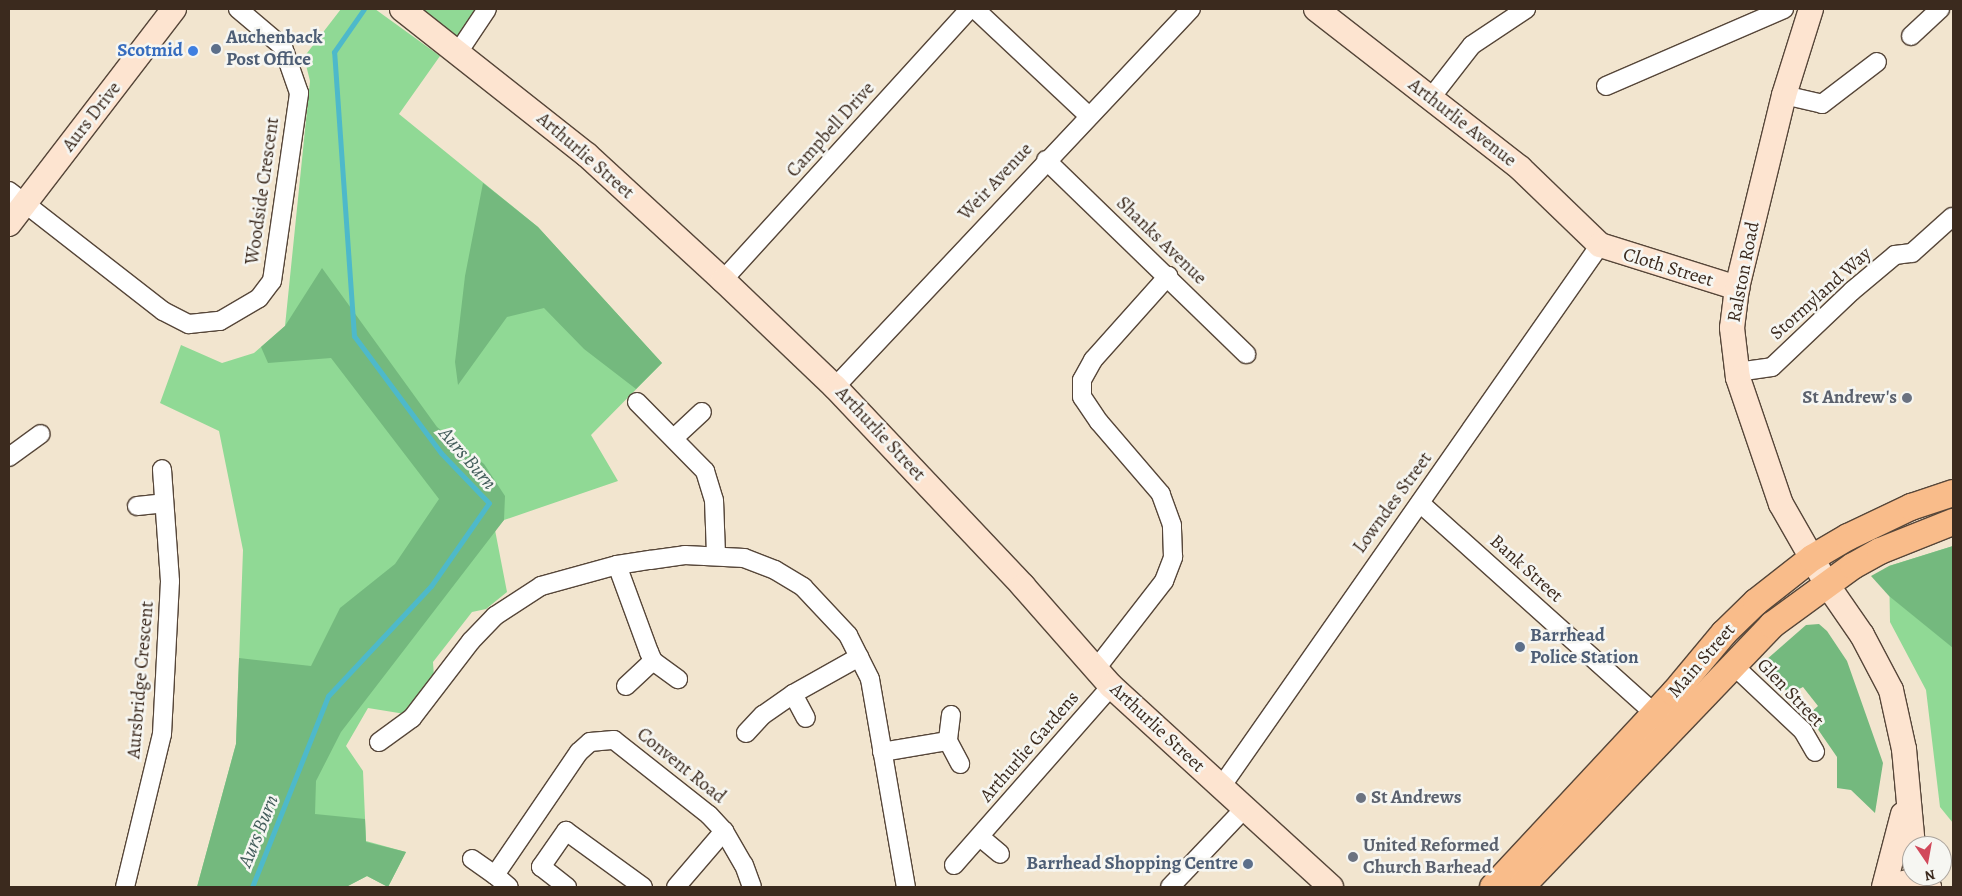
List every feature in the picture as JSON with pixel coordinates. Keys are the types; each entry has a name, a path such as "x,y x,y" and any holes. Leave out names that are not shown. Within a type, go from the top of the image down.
{"main road":[{"name":"Main Street","path":"1521,887 1663,721 1724,633 1756,602 1812,558 1873,523 1953,493"},
{"name":"Main Street","path":"1493,887 1663,721 1732,664 1772,626 1826,583 1880,551 1953,522"}],"street":[{"name":"Aurs Drive","path":"9,224 17,197 174,9"},
{"name":"Woodside Crescent","path":"17,197 162,311 189,324 220,321 259,298 272,281 299,93 283,47 238,9"},
{"name":"Arthurlie Street","path":"402,9 459,51 587,155 836,387 1023,586 1095,670 1331,887"},
{"path":"459,51 487,9"},
{"name":"Campbell Drive","path":"722,280 970,9"},
{"path":"975,9 1089,116"},
{"name":"Weir Avenue","path":"836,387 1046,160 1191,9"},
{"name":"Arthurlie Avenue","path":"1316,9 1520,168 1600,245"},
{"path":"1430,98 1472,45 1526,9"},
{"path":"1606,86 1784,9"},
{"name":"Ralston Road","path":"1811,9 1784,95 1737,288 1732,328 1737,372 1773,486 1826,583 1862,635 1891,690 1904,749 1906,802"},
{"path":"1911,36 1940,9"},
{"path":"1784,95 1822,104 1877,62"},
{"name":"Shanks Avenue","path":"1046,160 1168,276 1246,354"},
{"name":"Stormyland Way","path":"1737,372 1772,367 1859,285 1896,255 1912,253 1952,218"},
{"name":"Cloth Street","path":"1600,245 1737,288"},
{"name":"Lowndes Street","path":"1221,787 1600,245"},
{"path":"1095,670 1164,581 1172,557 1172,525 1161,494 1099,422 1082,397 1082,380 1093,360 1168,276"},
{"path":"637,402 705,471 711,486 716,555"},
{"path":"674,438 702,412"},
{"path":"9,457 41,434"},
{"name":"Aursbridge Crescent","path":"125,887 162,734 170,581 162,469"},
{"path":"137,506 164,503"},
{"name":"Bank Street","path":"1420,503 1663,721"},
{"path":"379,742 412,718 471,641 501,612 541,586 617,565 685,555 716,555 744,558 775,570 803,587 848,635 870,679 906,887"},
{"path":"617,565 653,660 678,680"},
{"path":"746,733 763,715 793,694 859,657"},
{"path":"626,686 653,660"},
{"name":"Glen Street","path":"1732,664 1803,731 1815,752"},
{"name":"Arthurlie Gardens","path":"954,865 1111,686"},
{"path":"793,694 806,718"},
{"path":"951,714 948,742 960,764"},
{"name":"Convent Road","path":"495,875 579,752 590,742 603,739 622,745 710,815 724,831 744,865 752,887"},
{"path":"882,752 948,742"},
{"path":"1906,802 1911,836"},
{"path":"1886,887 1906,802"},
{"path":"1170,887 1245,808"},
{"path":"567,887 541,867 566,831 635,885"},
{"path":"676,887 724,831"},
{"path":"980,836 1000,854"},
{"path":"472,859 510,887"},
{"path":"1886,887 1902,882"}],"green space":[{"path":"341,9 375,9 440,56 399,114 538,227 662,363 591,435 618,481 504,520 495,530 507,592 486,609 472,612 433,662 434,677 405,714 368,708 346,746 363,771 366,841 406,852 388,887 367,876 346,887 197,887 236,744 243,550 219,431 160,403 181,345 222,363 254,353 285,326 310,81 304,57"},
{"path":"417,9 484,9 460,44"},
{"path":"483,183 538,227 662,363 636,389 584,349 544,308 507,317 458,385 455,362 465,276"},
{"path":"322,268 437,427 484,464 505,496 504,520 341,732 316,781 315,814 365,819 366,842 406,852 388,887 367,876 346,887 197,887 236,744 239,658 311,666 340,608 395,564 439,499 331,358 268,363 261,347 285,326"},
{"path":"1953,546 1953,823 1940,807 1926,690 1890,622 1889,566"},
{"path":"1953,546 1953,648 1889,596 1871,576 1889,566"},
{"path":"1819,624 1827,631 1847,661 1883,763 1875,813 1851,790 1837,788 1837,757 1808,715 1818,706 1803,687 1789,694 1767,668 1766,660 1806,625"}],"waterway":[{"name":"Aurs Burn","path":"252,887 328,696 431,586 489,503 441,453 354,336 334,52 364,9"}],"place":[{"name":"Auchenback Post Office","path":"216,49"},
{"name":"Scotmid","path":"193,51"},
{"name":"St Andrew's","path":"1907,398"},
{"name":"Barrhead Police Station","path":"1520,647"},
{"name":"St Andrews","path":"1361,798"},
{"name":"United Reformed Church Barhead","path":"1353,857"},
{"name":"Barrhead Shopping Centre","path":"1248,864"}]}
